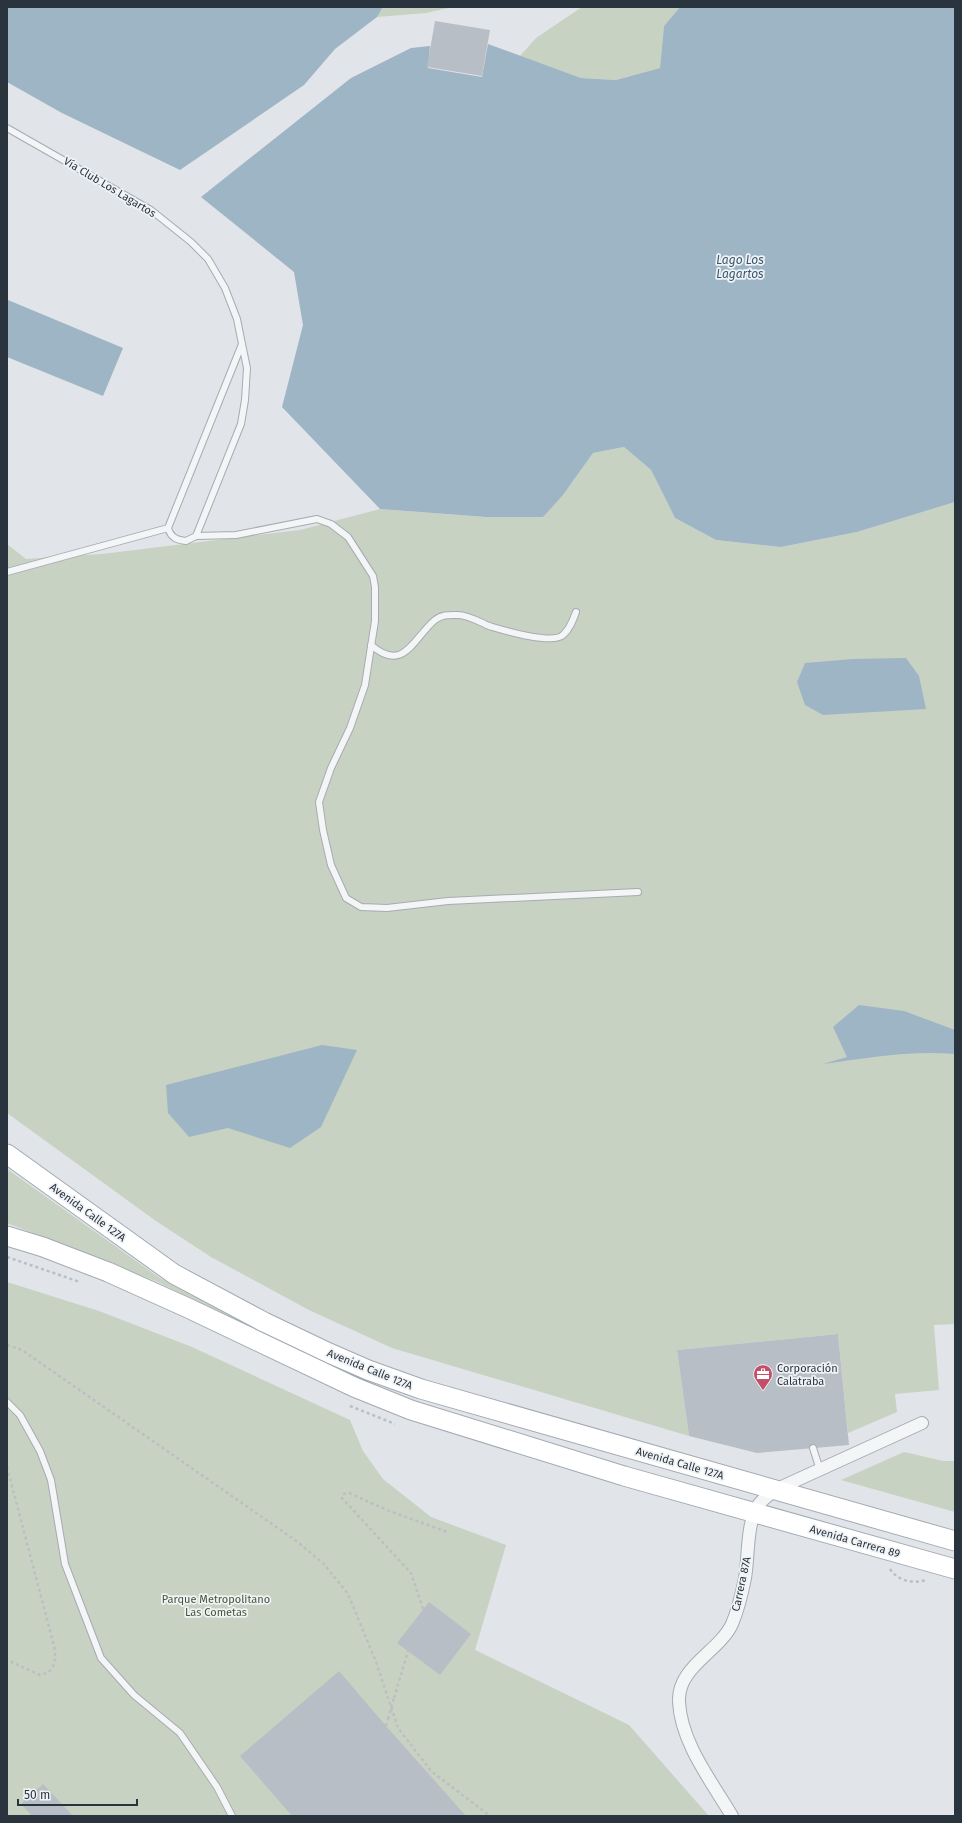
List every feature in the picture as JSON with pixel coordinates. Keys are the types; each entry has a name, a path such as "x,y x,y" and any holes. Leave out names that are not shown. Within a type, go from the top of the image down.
{"main road":[{"name":"Avenida Calle 127A","path":"7,1155 174,1274 264,1322 336,1356 421,1389 775,1490"},
{"name":"Avenida Calle 127A","path":"7,1236 43,1247 108,1272 381,1399 624,1476 755,1513"},
{"path":"775,1490 955,1541"},
{"name":"Avenida Carrera 89","path":"755,1513 955,1569"}],"street":[{"name":"Carrera 87A","path":"732,1816 685,1736 680,1719 679,1700 682,1687 692,1668 725,1636 732,1624 745,1578 755,1513 765,1497 775,1490 922,1423"}],"lane":[{"name":"Vía Club Los Lagartos","path":"7,128 151,210 192,242 208,259 225,288 237,319 247,368 245,400 241,424 196,536"},
{"path":"242,344 168,528 170,535 180,540 191,540 196,536 236,535 317,519 331,524 348,538 373,576 375,587 375,621 365,685 350,728 331,768 319,802 323,830 331,864 346,898 361,907 387,908 448,901 638,892"},
{"path":"7,572 168,528"},
{"path":"371,645 382,655 389,656 402,653 412,647 435,620 444,615 461,615 489,626 531,636 554,638 562,636 569,628 576,612"},
{"path":"7,1402 20,1415 40,1451 51,1480 65,1564 102,1658 134,1695 180,1733 218,1787 232,1816"},
{"path":"813,1448 820,1470"}],"path":[{"path":"7,1345 22,1350 295,1540 324,1564 348,1594 376,1662 398,1728 431,1772 490,1816"},
{"path":"7,1467 55,1650 55,1662 49,1672 40,1675 7,1660"},
{"path":"424,1609 411,1573 342,1498 343,1494 348,1493 387,1510 447,1532"},
{"path":"386,1726 408,1651"}],"green space":[{"path":"383,7 453,7 426,13 377,17"},
{"path":"582,7 680,7 664,26 660,68 616,80 581,78 520,56 536,38"},
{"path":"624,447 651,470 675,518 716,540 781,547 857,532 955,502 955,1324 934,1325 939,1390 895,1394 897,1412 848,1433 838,1334 677,1350 689,1436 392,1348 309,1310 211,1257 156,1221 7,1113 7,544 26,559 102,554 300,530 380,509 486,517 563,495 593,453"},
{"path":"7,1169 160,1278 386,1390 341,1372 158,1282 7,1223"},
{"name":"Parque Metropolitano Las Cometas","path":"7,1282 99,1311 192,1347 350,1420 363,1451 383,1479 431,1517 506,1545 475,1650 629,1725 709,1816 7,1816"},
{"path":"904,1452 943,1461 955,1461 955,1512 841,1480"}],"water":[{"path":"7,7 383,7 377,17 335,49 304,85 180,170 62,113 7,82"},
{"name":"Lago Los Lagartos","path":"680,7 955,7 955,502 857,532 781,547 716,540 675,518 651,470 624,447 593,453 563,495 543,517 486,517 380,509 282,407 303,325 294,272 201,197 351,78 411,48 430,46 428,68 482,77 488,44 581,78 616,80 660,68 664,26"},
{"path":"8,300 123,348 103,396 7,357"},
{"path":"906,658 919,676 926,709 823,715 805,705 797,682 805,663 853,659"},
{"path":"859,1005 904,1011 955,1030 955,1054 905,1054 823,1064 847,1057 833,1027"},
{"path":"322,1045 357,1050 321,1127 290,1148 228,1128 189,1137 168,1113 166,1085"}],"building":[{"path":"435,21 490,30 482,76 427,67"},
{"name":"Corporación Calatraba","path":"838,1334 849,1445 757,1453 689,1436 677,1350"},
{"path":"429,1602 471,1634 440,1675 397,1643"},
{"path":"339,1671 466,1816 292,1816 240,1756"},
{"path":"43,1784 73,1816 32,1816 21,1804"}],"place":[{"name":"Corporación Calatraba","path":"763,1391"}]}
